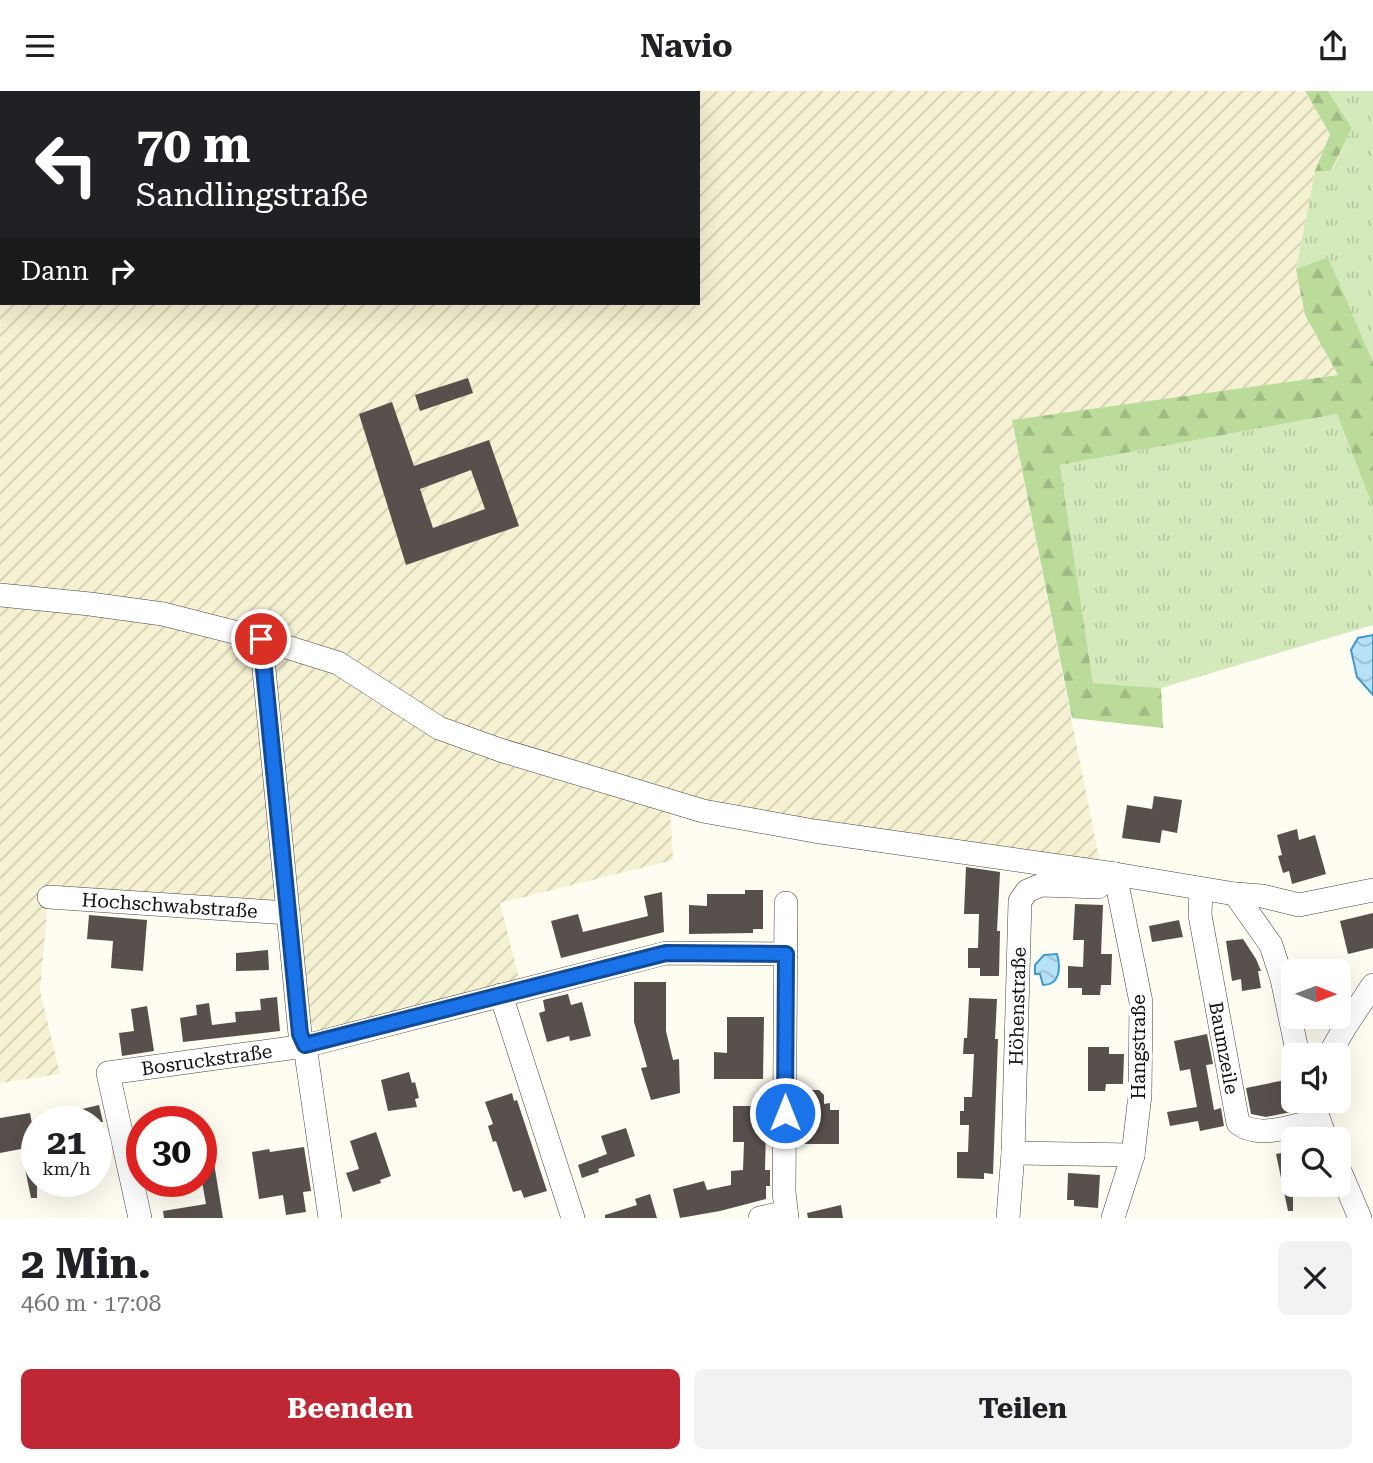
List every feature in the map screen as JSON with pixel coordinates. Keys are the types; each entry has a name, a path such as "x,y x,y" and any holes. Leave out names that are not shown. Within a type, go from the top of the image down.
{"street":[{"path":"0,595 163,614 261,639 338,663 439,728 500,750 703,811 814,831 1115,874 1201,890 1262,896 1305,905 1373,890"},
{"path":"261,639 300,1034 305,1045 330,1218"},
{"name":"Höhenstraße","path":"1008,1218 1013,1153 1020,901 1027,891 1041,885 1098,887 1115,874"},
{"name":"Hangstraße","path":"1113,1218 1133,1155 1140,1095 1141,1002 1115,874"},
{"name":"Baumzeile","path":"1201,890 1200,915 1238,1123 1260,1131 1319,1120"},
{"path":"1236,894 1271,945 1282,979 1295,1043"},
{"name":"Hochschwabstraße","path":"49,897 288,913"},
{"path":"760,1218 787,1215 786,903"},
{"name":"Bosruckstraße","path":"140,1218 108,1073 305,1045 666,953 786,954"},
{"path":"1336,1043 1373,985"},
{"path":"501,995 573,1218"},
{"path":"1013,1153 1133,1155"},
{"path":"1351,1197 1360,1218"}],"shaded area":[{"path":"700,91 1305,91 1330,134 1315,171 1296,269 1305,315 1338,375 1012,421 1100,863 704,805 500,743 436,718 388,686 381,698 438,731 496,753 670,808 673,860 500,903 520,982 322,1033 305,1019 270,656 288,651 250,641 256,653 282,907 49,889 40,991 60,1074 0,1083 0,305 700,305"}],"green space":[{"path":"1305,91 1328,91 1352,128 1331,171 1315,171 1330,134"},
{"path":"1328,91 1373,91 1373,362 1328,257 1296,269 1315,171 1332,171 1352,128"},
{"path":"1328,257 1373,362 1373,507 1337,414 1060,465 1093,683 1161,688 1163,728 1072,718 1012,420 1338,375 1305,315 1296,269"},
{"path":"1337,414 1373,507 1373,625 1161,688 1093,683 1060,465"}],"water":[{"path":"1373,635 1373,695 1357,677 1351,650 1358,638"},
{"path":"1057,954 1058,975 1053,982 1043,985 1040,974 1035,974 1035,965 1044,955"}],"building":[{"path":"468,378 473,393 420,411 415,395"},
{"path":"392,402 414,466 489,440 519,526 406,565 359,414","holes":["471,470 485,509 433,528 420,489"]},
{"path":"1154,796 1182,800 1177,833 1162,830 1160,843 1122,838 1127,805 1152,809"},
{"path":"1297,829 1299,840 1315,835 1326,874 1292,884 1289,871 1283,873 1278,856 1282,855 1277,835"},
{"path":"966,867 1000,872 997,931 1000,931 999,976 980,976 980,968 968,968 968,948 978,948 979,914 964,914"},
{"path":"745,890 763,890 763,929 753,929 753,933 689,934 689,905 707,906 707,894 745,894"},
{"path":"662,892 664,932 561,958 551,921 578,914 583,932 648,916 644,896"},
{"path":"1075,904 1103,905 1101,954 1112,954 1111,985 1101,985 1100,995 1082,995 1082,988 1068,988 1068,966 1083,967 1084,940 1073,940"},
{"path":"1373,913 1373,948 1348,954 1340,921"},
{"path":"89,915 147,920 143,971 111,968 113,941 87,939"},
{"path":"1179,920 1183,937 1152,942 1149,926"},
{"path":"1243,939 1261,971 1258,971 1261,988 1242,991 1241,979 1232,981 1226,941"},
{"path":"268,950 269,970 236,971 236,953"},
{"path":"634,982 666,982 666,1031 673,1060 679,1059 680,1093 651,1100 641,1068 647,1067 634,1022"},
{"path":"568,994 571,1005 582,1002 591,1036 570,1041 569,1036 547,1042 539,1013 545,1011 543,1000"},
{"path":"277,997 280,1031 183,1042 180,1018 197,1015 196,1005 209,1003 212,1025 236,1022 235,1012 261,1010 260,999"},
{"path":"969,998 997,999 993,1174 984,1173 984,1179 957,1178 957,1152 968,1152 969,1125 960,1125 960,1111 964,1111 964,1097 972,1097 974,1054 963,1054 964,1038 967,1038"},
{"path":"147,1006 154,1051 122,1056 119,1033 134,1031 131,1009"},
{"path":"727,1017 764,1017 763,1079 714,1079 714,1052 727,1053"},
{"path":"1207,1034 1213,1064 1206,1065 1214,1110 1221,1108 1224,1126 1200,1131 1198,1121 1170,1126 1167,1112 1197,1107 1190,1069 1180,1071 1174,1041"},
{"path":"1088,1047 1109,1047 1109,1054 1124,1054 1123,1084 1106,1084 1105,1091 1088,1091"},
{"path":"409,1072 419,1098 415,1099 417,1107 388,1111 381,1080"},
{"path":"1281,1081 1281,1113 1286,1113 1266,1117 1251,1114 1246,1088"},
{"path":"810,1090 819,1090 824,1095 824,1104 830,1103 830,1110 839,1110 839,1144 800,1144 800,1111 806,1111 806,1095"},
{"path":"512,1093 514,1101 517,1100 547,1191 524,1198 521,1190 513,1192 496,1141 493,1142 488,1126 493,1124 485,1102"},
{"path":"733,1106 760,1106 762,1130 766,1129 765,1170 770,1170 770,1186 766,1186 766,1199 680,1218 673,1189 704,1181 707,1190 731,1185 731,1171 743,1170 744,1142 733,1142"},
{"path":"21,1114 21,1149 0,1153 0,1118"},
{"path":"626,1128 635,1156 598,1169 599,1172 582,1178 578,1165 607,1154 601,1136"},
{"path":"376,1132 391,1176 380,1180 381,1183 353,1192 346,1173 359,1169 350,1141"},
{"path":"304,1147 311,1191 303,1192 306,1212 286,1215 283,1195 259,1199 252,1152"},
{"path":"1281,1153 1281,1178 1276,1154"},
{"path":"1068,1173 1100,1175 1098,1208 1074,1206 1074,1200 1067,1200"},
{"path":"217,1182 223,1218 164,1218 163,1211 206,1204 205,1197 217,1197"},
{"path":"650,1194 657,1218 605,1218 605,1215 637,1205 635,1199"},
{"path":"1285,1197 1293,1197 1293,1211 1288,1211"},
{"path":"841,1205 843,1218 808,1218 807,1213"}],"route":[{"path":"261,639 300,1034 305,1045 666,953 786,954 785,1113"}]}
